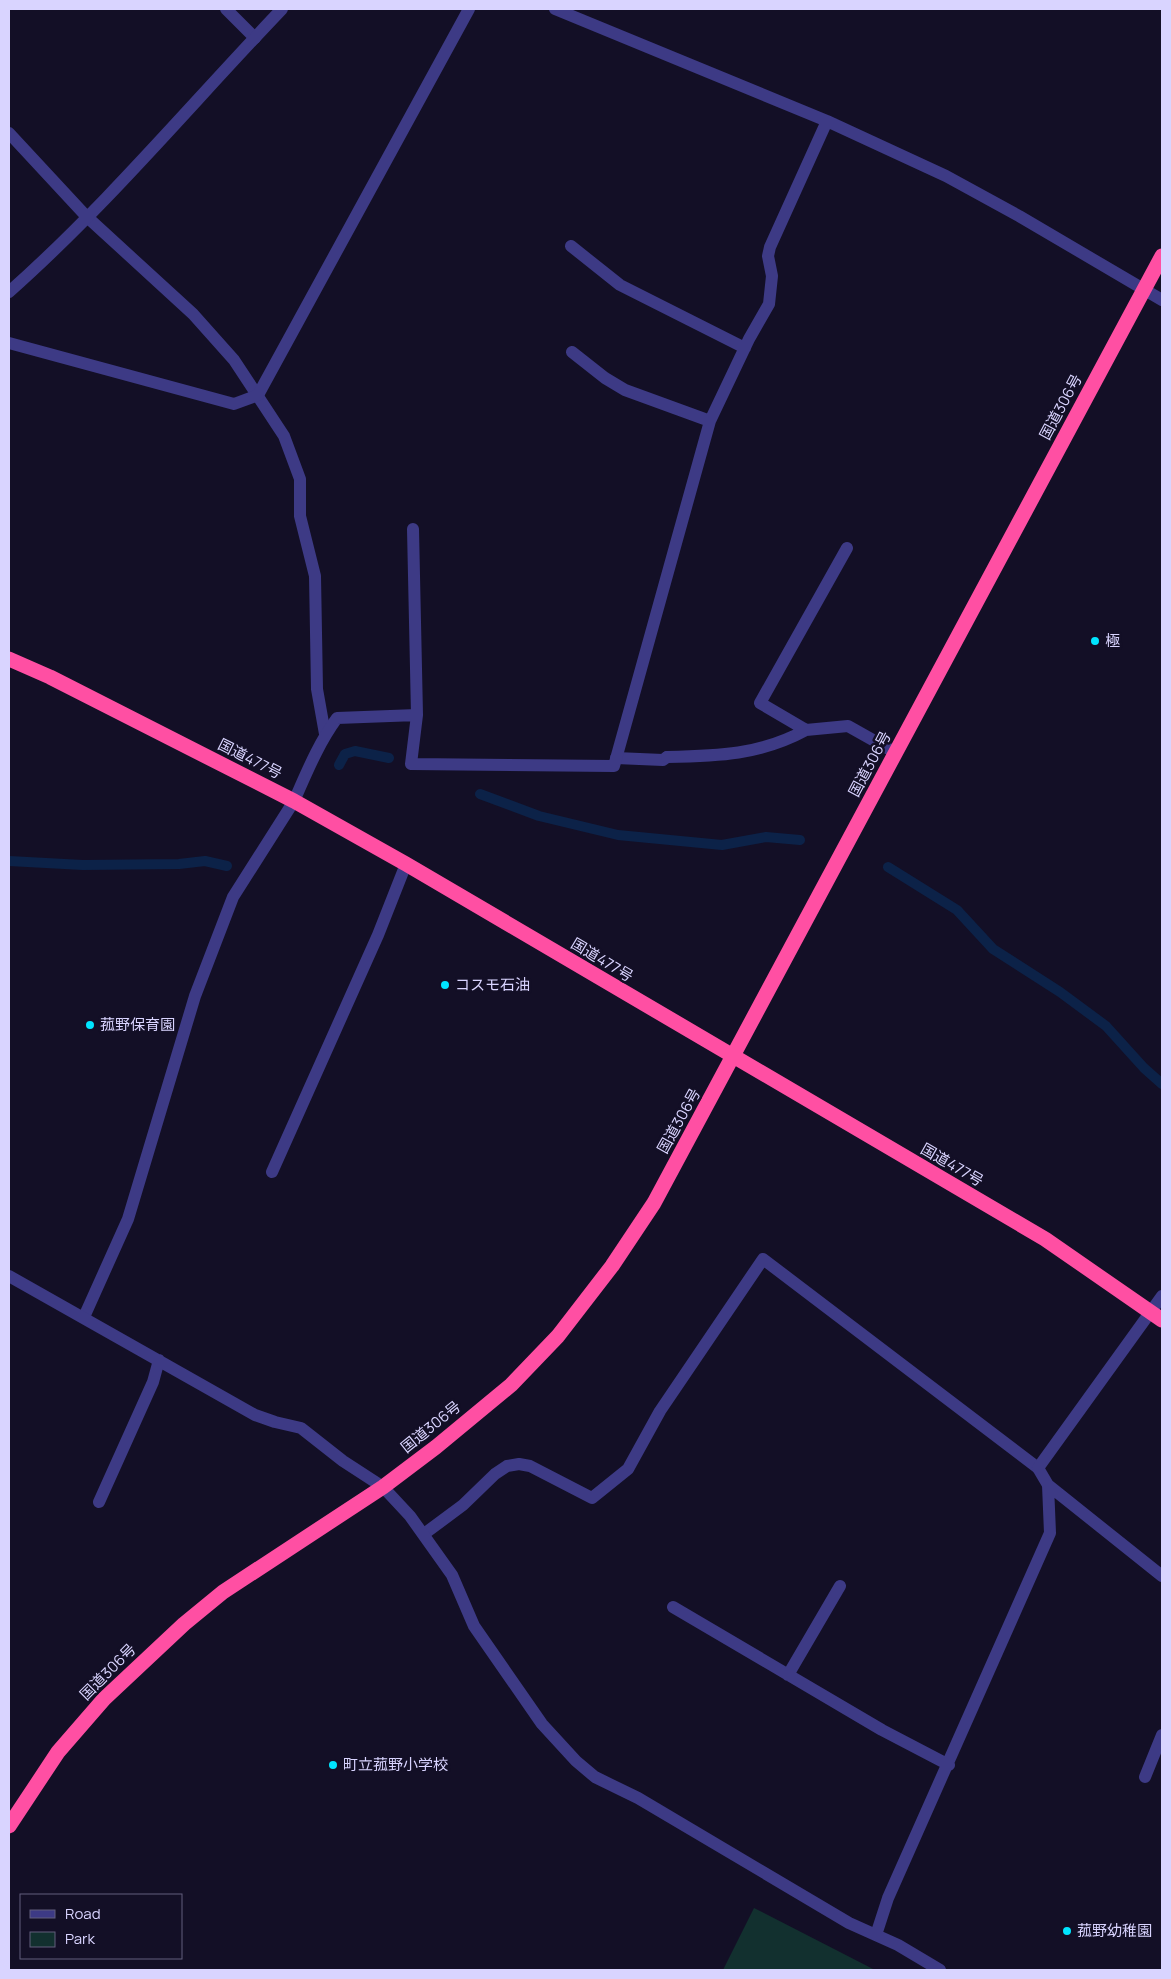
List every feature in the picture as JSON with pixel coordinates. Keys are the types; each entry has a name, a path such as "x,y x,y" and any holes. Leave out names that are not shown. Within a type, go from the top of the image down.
{"highway":[{"name":"国道306号","path":"9,1826 58,1752 104,1699 177,1630 223,1592 383,1486 436,1447 511,1385 558,1336 612,1266 654,1203 733,1058 1162,256"},
{"name":"国道477号","path":"9,659 50,677 294,801 406,864 733,1058 1045,1239 1157,1315"}],"street":[{"path":"226,9 255,38"},
{"path":"9,292 86,216 282,9"},
{"path":"9,343 234,404 258,395 469,9"},
{"path":"555,9 827,121 946,176 1162,300"},
{"path":"413,529 418,715 410,764 614,766 710,421 768,304 772,276 768,256 770,248 827,121"},
{"path":"9,133 86,216 193,314 234,360 284,436 300,479 300,516 315,576 317,689 325,734"},
{"path":"571,246 620,285 745,348"},
{"path":"572,352 625,390 710,421"},
{"path":"806,730 760,703 846,548"},
{"path":"84,1317 128,1219 195,996 233,897 294,801 325,734 337,718 418,715"},
{"path":"616,758 663,760 667,757 718,756 762,748 786,741 806,730 848,726 896,753"},
{"path":"272,1172 378,935 406,864"},
{"path":"424,1534 463,1505 495,1474 507,1466 518,1464 530,1466 592,1498 628,1469 660,1411 763,1260 1038,1468 1048,1485 1162,1576"},
{"path":"9,1276 255,1415 301,1428 343,1460 383,1486 424,1534 452,1575 474,1626 542,1724 576,1761 595,1777 638,1798 850,1923 898,1945 940,1970"},
{"path":"1038,1468 1157,1315 1162,1296"},
{"path":"99,1502 153,1382 159,1360"},
{"path":"876,1935 888,1898 949,1765 1050,1533 1048,1485"},
{"path":"788,1676 840,1586"},
{"path":"673,1607 882,1730 949,1765"},
{"path":"1145,1777 1162,1735"}],"green space":[{"path":"754,1908 875,1970 723,1970"}],"waterway":[{"path":"339,765 345,754 355,751 389,758"},
{"path":"480,794 539,816 618,835 722,845 766,837 800,840"},
{"path":"9,861 83,865 179,864 205,861 227,866"},
{"path":"888,867 957,910 993,949 1060,992 1106,1026 1144,1068 1162,1084"}],"place":[{"name":"極","path":"1095,641"},
{"name":"コスモ石油","path":"445,985"},
{"name":"菰野保育園","path":"90,1025"},
{"name":"町立菰野小学校","path":"333,1765"},
{"name":"菰野幼稚園","path":"1067,1931"}]}
